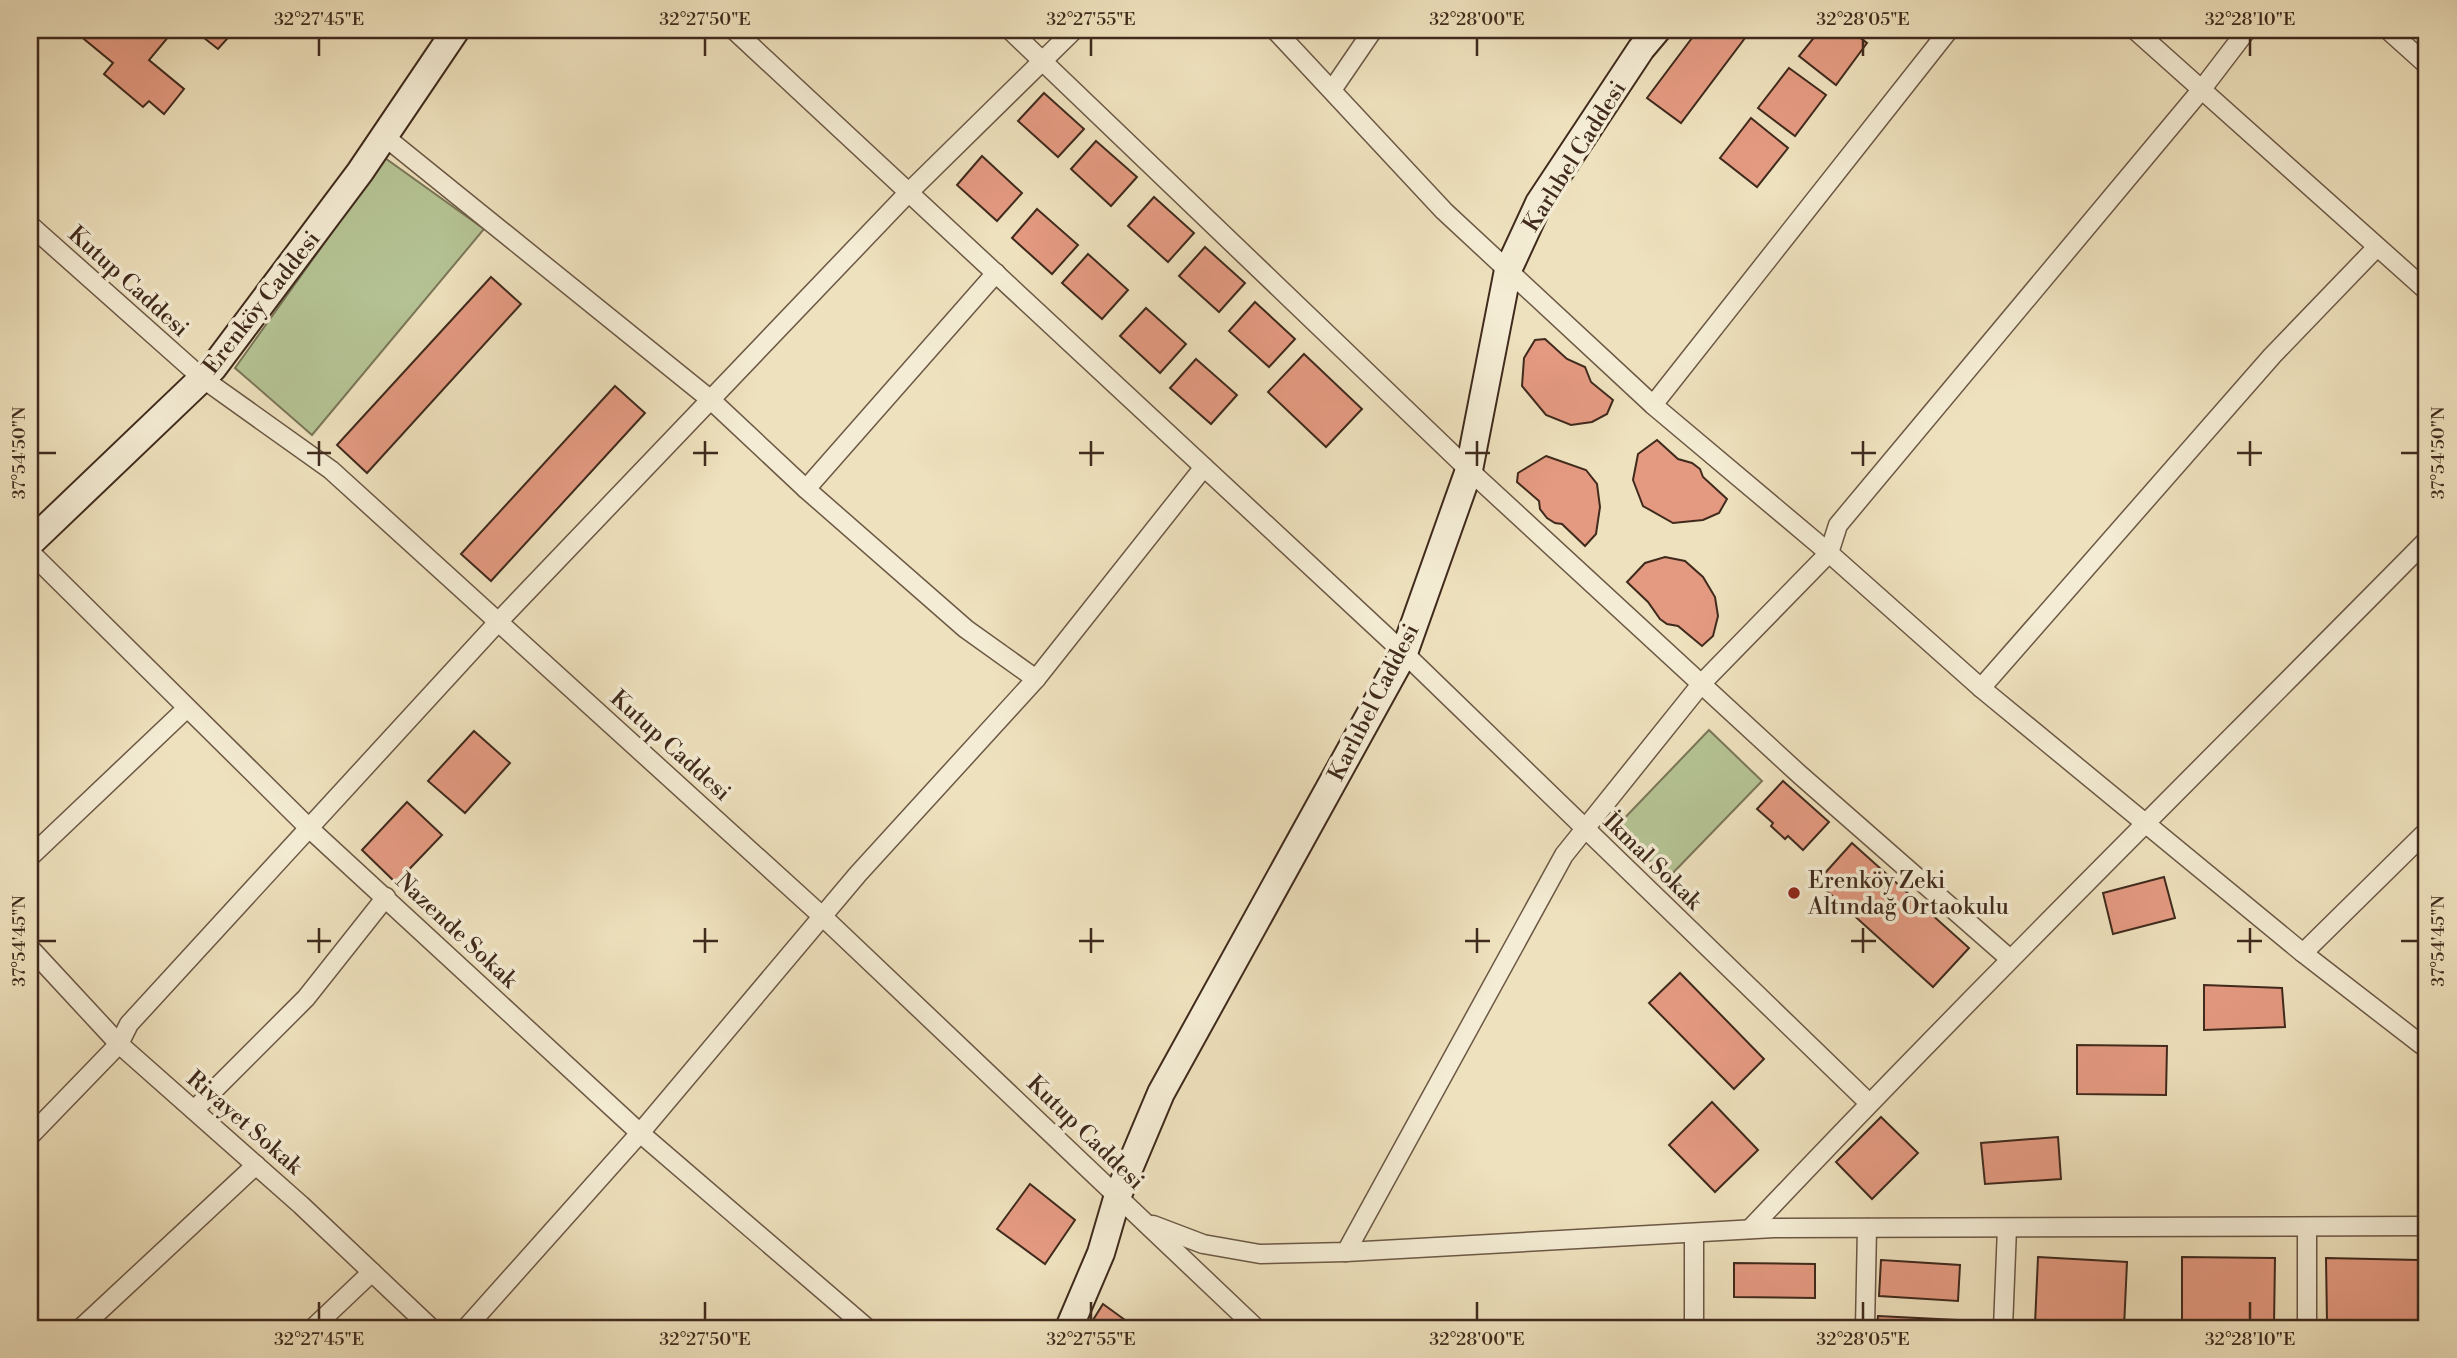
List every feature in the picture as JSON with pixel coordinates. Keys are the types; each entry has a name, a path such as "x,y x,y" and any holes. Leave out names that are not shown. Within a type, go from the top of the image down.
{"street":[{"name":"Erenköy Caddesi","path":"30,543 213,368 360,172 456,30"},
{"name":"İkmal Sokak","path":"734,30 1404,653 1869,1103"},
{"path":"1010,30 1469,470 1798,774 2010,959"},
{"path":"30,1136 119,1044 129,1024 498,622 909,192 1074,30"},
{"path":"1275,30 1444,211 1653,405 1829,553 1981,688 2303,953 2427,1049"},
{"path":"1332,90 1373,30"},
{"name":"Karlıbel Caddesi","path":"1069,1328 1101,1253 1118,1195 1161,1093 1404,653 1469,470 1508,270 1539,203 1657,30"},
{"path":"1653,405 1949,30"},
{"path":"2135,30 2427,291"},
{"path":"1346,1252 1564,855 1702,683 1829,553 1838,524 2202,89 2247,30"},
{"path":"2388,30 2427,65"},
{"path":"384,136 711,400 806,489 966,629 1036,679"},
{"name":"Kutup Caddesi","path":"30,225 202,378 331,470 822,916 1256,1328"},
{"path":"1981,688 2273,356 2377,247"},
{"path":"806,489 996,273"},
{"path":"466,1328 640,1133 858,874 1036,679 1204,467"},
{"path":"1750,1229 2010,959 2427,540"},
{"name":"Nazende Sokak","path":"30,552 310,829 640,1133 867,1328"},
{"path":"30,857 187,708"},
{"path":"2303,953 2427,831"},
{"path":"194,1110 306,998 386,897"},
{"name":"Rivayet Sokak","path":"30,948 119,1044 256,1165 431,1328"},
{"path":"81,1328 256,1165"},
{"path":"1146,1223 1203,1244 1260,1254 1346,1252 1750,1229 2427,1226"},
{"path":"1865,1328 1867,1228"},
{"path":"2003,1328 2007,1228"},
{"path":"2307,1228 2307,1328"},
{"path":"1694,1233 1694,1328"},
{"path":"313,1328 372,1272"}],"green space":[{"path":"385,158 484,229 312,435 235,368"},
{"path":"1709,730 1762,781 1668,878 1615,828"}],"building":[{"path":"73,30 174,30 149,60 184,89 164,114 149,101 143,107 104,74 113,63"},
{"path":"194,30 235,30 218,49"},
{"path":"1698,30 1751,30 1681,123 1647,98"},
{"path":"1820,30 1850,30 1867,43 1836,85 1799,56"},
{"path":"1789,68 1826,95 1795,136 1758,108"},
{"path":"1044,93 1084,129 1058,157 1018,121"},
{"path":"1751,118 1788,148 1757,187 1720,158"},
{"path":"1096,141 1137,177 1111,206 1071,169"},
{"path":"982,156 1022,193 997,221 957,185"},
{"path":"1154,197 1194,233 1168,262 1128,226"},
{"path":"1037,209 1078,245 1052,274 1012,238"},
{"path":"1205,247 1245,283 1219,312 1179,276"},
{"path":"1088,254 1128,290 1102,319 1062,283"},
{"path":"491,277 521,304 367,473 337,445"},
{"path":"1255,302 1295,339 1269,367 1229,331"},
{"path":"1146,308 1186,344 1160,373 1120,336"},
{"path":"1545,339 1567,359 1585,367 1591,382 1613,400 1607,414 1592,422 1571,425 1546,415 1522,386 1524,358 1535,340"},
{"path":"1304,354 1362,409 1326,447 1268,392"},
{"path":"1196,359 1237,395 1211,424 1170,388"},
{"path":"615,386 645,413 491,581 461,554"},
{"path":"1657,440 1678,459 1692,463 1700,469 1703,477 1727,499 1719,513 1703,520 1673,523 1643,506 1633,480 1638,454"},
{"path":"1546,456 1586,470 1597,484 1600,507 1596,534 1585,546 1562,524 1547,518 1540,509 1539,501 1517,482 1518,473"},
{"path":"1665,557 1685,561 1703,577 1715,597 1718,616 1713,636 1702,646 1678,626 1667,624 1660,619 1648,602 1627,582 1645,563"},
{"path":"474,731 510,763 465,813 428,781"},
{"path":"1783,781 1829,822 1803,850 1788,836 1785,839 1771,826 1773,823 1757,809"},
{"path":"407,802 442,835 396,883 362,850"},
{"path":"1852,843 1969,948 1933,987 1817,882"},
{"path":"2164,877 2175,918 2113,934 2103,893"},
{"path":"1680,973 1764,1059 1734,1089 1649,1003"},
{"path":"2204,985 2282,988 2285,1027 2204,1030"},
{"path":"2077,1045 2167,1046 2166,1095 2077,1094"},
{"path":"1712,1102 1758,1150 1715,1192 1669,1145"},
{"path":"1881,1117 1918,1153 1872,1199 1836,1162"},
{"path":"2058,1137 2061,1179 1985,1184 1981,1143"},
{"path":"1030,1184 1075,1220 1045,1264 997,1229"},
{"path":"2038,1257 2127,1262 2124,1328 2035,1324"},
{"path":"2182,1257 2275,1258 2274,1325 2182,1323"},
{"path":"2326,1258 2419,1260 2419,1324 2327,1322"},
{"path":"1881,1260 1960,1265 1958,1301 1879,1296"},
{"path":"1734,1263 1815,1264 1815,1298 1734,1297"},
{"path":"1103,1304 1136,1328 1088,1328"},
{"path":"1878,1316 1957,1320 1957,1328 1877,1328"}],"place":[{"name":"Erenköy Zeki Altındağ Ortaokulu","path":"1794,893"}]}
